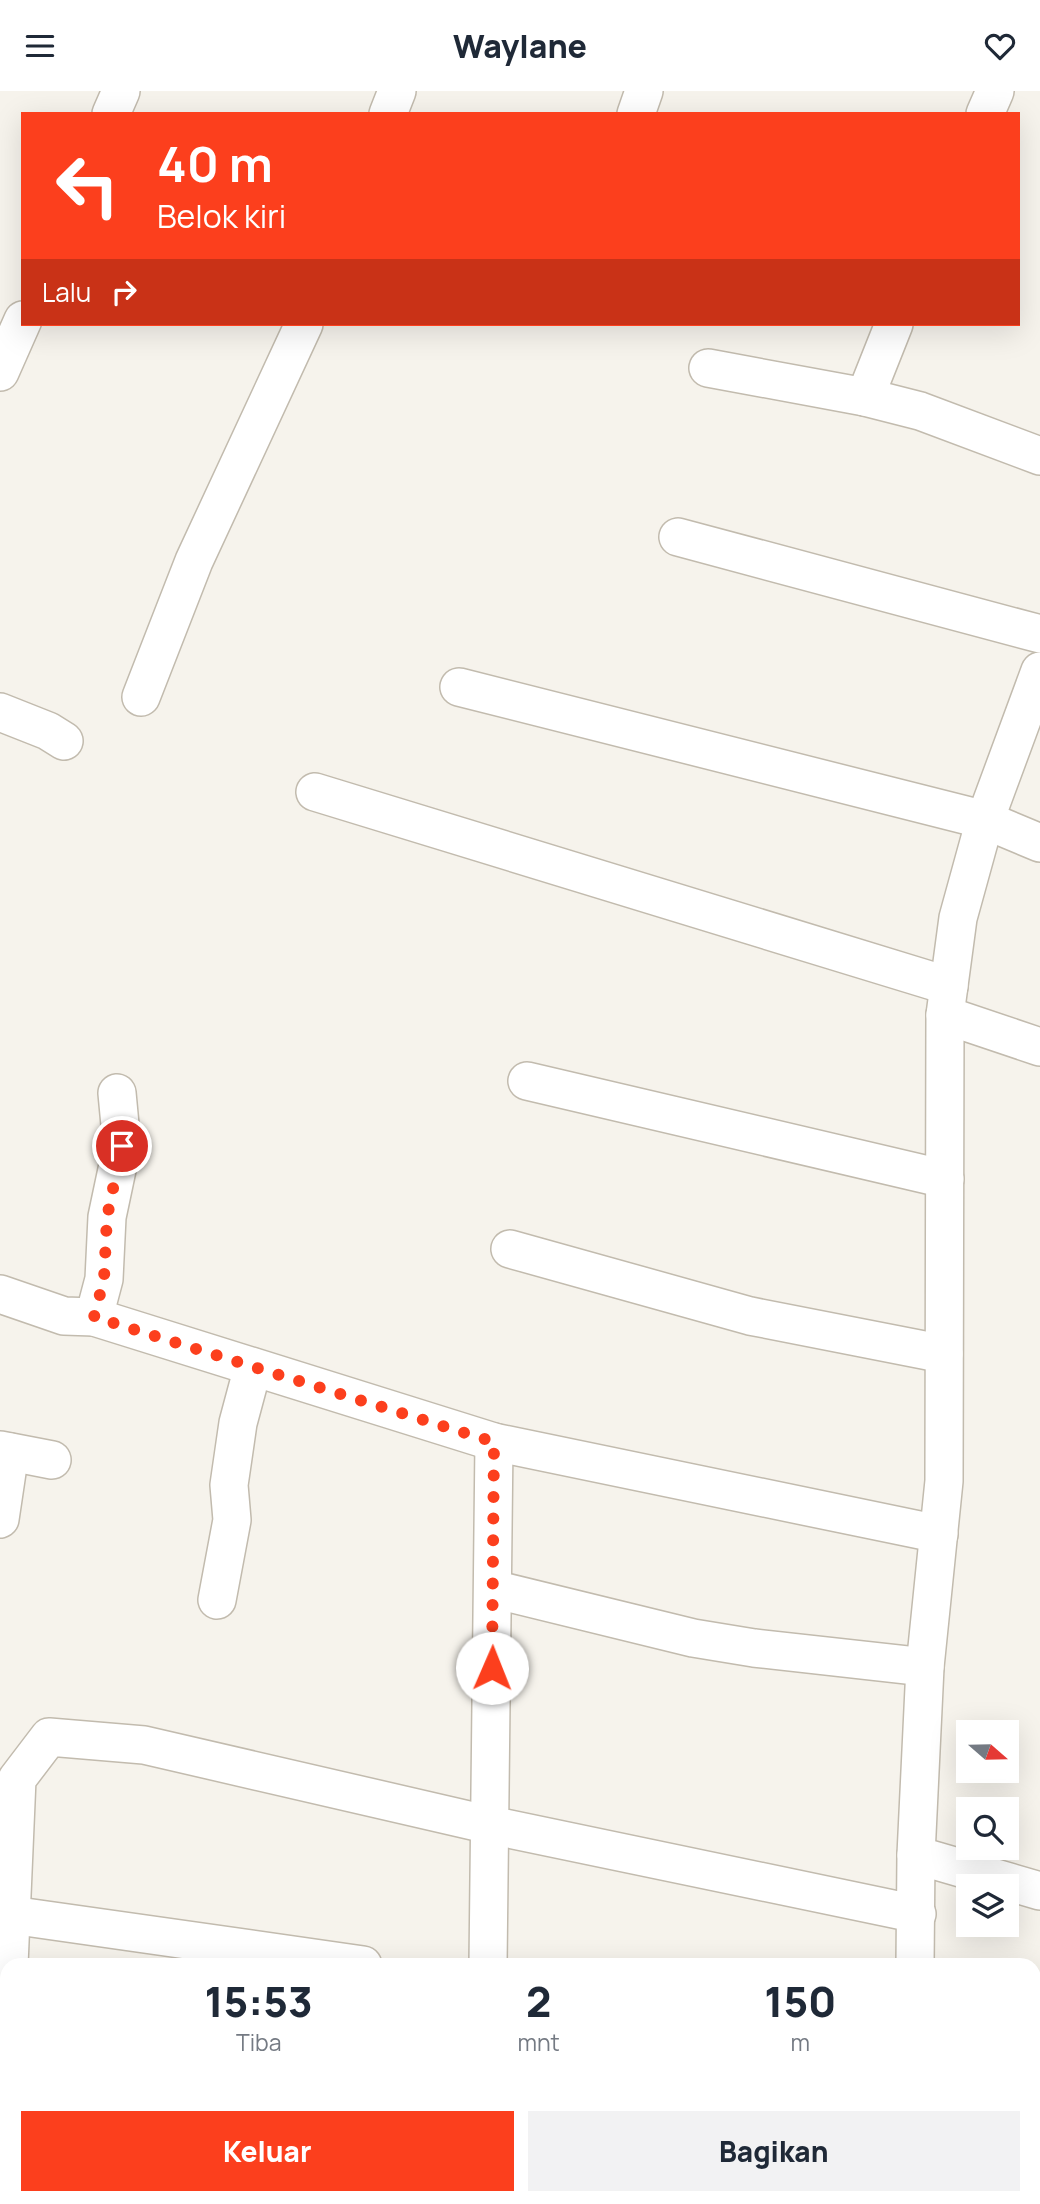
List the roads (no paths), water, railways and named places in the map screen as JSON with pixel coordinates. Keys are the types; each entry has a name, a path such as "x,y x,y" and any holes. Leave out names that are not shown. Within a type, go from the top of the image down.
{"street":[{"path":"112,112 121,91"},
{"path":"389,112 397,91"},
{"path":"637,112 645,91"},
{"path":"986,112 995,91"},
{"path":"0,372 21,325"},
{"path":"141,697 194,561 303,326"},
{"path":"865,397 893,326"},
{"path":"708,368 865,397 920,411 1040,456"},
{"path":"678,537 1040,634"},
{"path":"915,1958 916,1855 925,1667 944,1481 947,1000 958,918 985,820 1040,671"},
{"path":"459,687 985,820 1040,843"},
{"path":"0,712 48,731 64,741"},
{"path":"314,792 947,1000 1040,1047"},
{"path":"527,1081 945,1179"},
{"path":"94,1317 104,1279 107,1217 122,1146 117,1093"},
{"path":"510,1249 750,1316 944,1354"},
{"path":"0,1294 64,1316 94,1317 494,1442 939,1534"},
{"path":"217,1600 232,1520 229,1485 238,1423 253,1367"},
{"path":"488,1958 494,1442"},
{"path":"0,1519 5,1451 52,1460"},
{"path":"493,1589 693,1638 754,1649 925,1667"},
{"path":"9,1958 9,1771 50,1737 144,1745 490,1825 917,1914"},
{"path":"916,1855 1040,1891"},
{"path":"11,1915 314,1958"}]}
